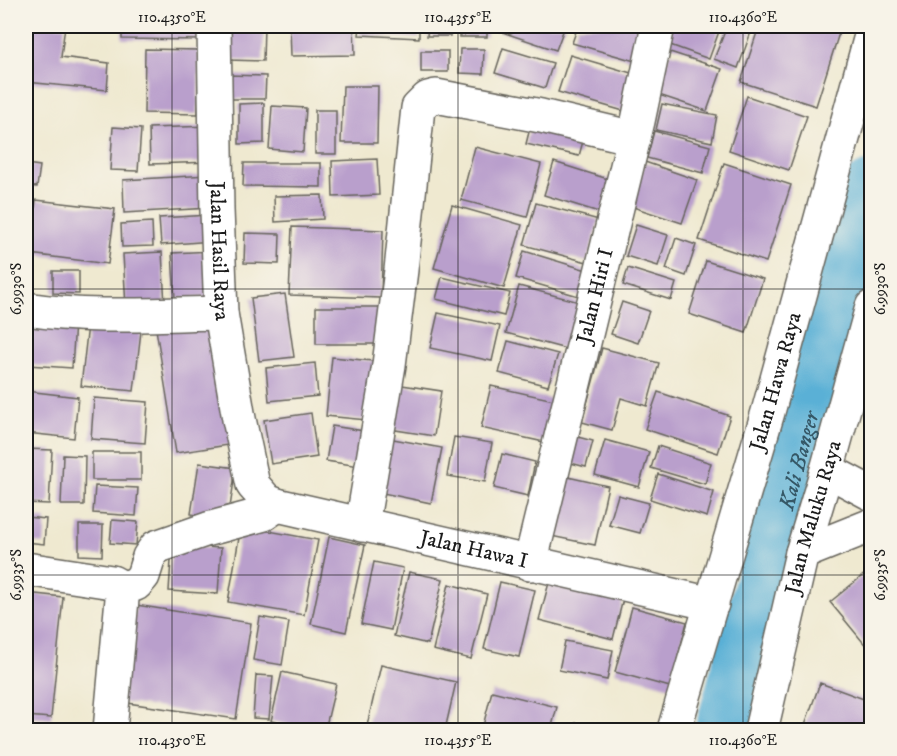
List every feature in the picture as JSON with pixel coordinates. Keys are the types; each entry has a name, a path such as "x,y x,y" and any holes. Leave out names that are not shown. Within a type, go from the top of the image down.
{"street":[{"name":"Jalan Hasil Raya","path":"214,26 221,313 239,419 251,473"},
{"name":"Jalan Hiri I","path":"530,564 634,138 658,26"},
{"name":"Jalan Hawa Raya","path":"674,730 768,412 872,32"},
{"path":"362,525 389,365 402,270 418,108 428,98 442,97 634,138"},
{"name":"Jalan Maluku Raya","path":"761,730 802,553 872,307"},
{"path":"26,309 42,312 111,315 221,313"},
{"path":"827,470 872,494"},
{"name":"Jalan Hawa I","path":"251,473 260,495 277,505 712,604"},
{"path":"26,568 112,582 123,588 136,584 143,576 149,557 156,547 264,514 277,505"},
{"path":"802,553 872,525"},
{"path":"110,730 123,588"}],"building":[{"path":"26,26 65,26 61,57 109,63 107,90 26,82"},
{"path":"122,26 203,26 203,40 122,39"},
{"path":"228,26 264,26 263,61 228,60"},
{"path":"290,26 354,26 355,55 291,56"},
{"path":"360,26 419,26 419,38 359,35"},
{"path":"428,26 450,26 450,36 427,36"},
{"path":"459,26 487,26 487,37 459,37"},
{"path":"501,26 565,26 556,50 499,31"},
{"path":"578,26 634,26 651,31 642,63 572,43"},
{"path":"668,26 721,26 709,59 662,42"},
{"path":"727,26 751,32 738,68 714,59"},
{"path":"759,26 826,26 840,30 816,106 741,82"},
{"path":"503,48 553,63 545,88 495,73"},
{"path":"145,49 199,50 198,114 144,113"},
{"path":"460,49 484,49 483,74 459,73"},
{"path":"421,51 448,51 448,72 421,72"},
{"path":"670,52 722,69 707,111 656,94"},
{"path":"570,55 638,75 627,112 558,92"},
{"path":"228,75 266,76 265,99 228,99"},
{"path":"343,86 378,86 377,143 341,143"},
{"path":"747,96 807,116 789,170 729,150"},
{"path":"264,103 264,143 239,144 239,104"},
{"path":"662,104 717,115 712,142 656,130"},
{"path":"272,106 306,108 303,152 269,149"},
{"path":"315,110 336,110 336,154 315,154"},
{"path":"211,126 213,162 150,164 149,128"},
{"path":"113,127 141,129 138,171 110,170"},
{"path":"530,128 583,141 579,156 526,144"},
{"path":"654,131 710,146 703,173 647,158"},
{"path":"475,147 541,164 527,217 461,200"},
{"path":"377,159 379,195 333,197 332,161"},
{"path":"554,162 611,180 602,213 544,195"},
{"path":"645,162 697,180 682,223 630,206"},
{"path":"244,163 321,163 321,187 243,186"},
{"path":"724,163 791,185 766,262 699,240"},
{"path":"26,164 40,166 37,187 26,186"},
{"path":"208,175 210,208 124,213 123,180"},
{"path":"322,195 323,219 275,222 274,196"},
{"path":"36,200 115,209 108,264 30,254"},
{"path":"536,203 599,220 587,262 524,245"},
{"path":"452,205 522,225 504,288 434,268"},
{"path":"210,215 212,241 161,245 159,218"},
{"path":"152,222 153,246 122,247 121,224"},
{"path":"636,225 668,235 658,266 626,256"},
{"path":"292,227 383,230 381,298 289,295"},
{"path":"245,233 280,234 279,264 244,263"},
{"path":"676,238 696,245 686,276 666,269"},
{"path":"213,251 216,297 175,299 172,253"},
{"path":"524,251 590,271 582,297 516,278"},
{"path":"162,252 165,305 126,307 123,254"},
{"path":"706,261 763,279 746,333 689,314"},
{"path":"628,268 676,283 671,300 623,285"},
{"path":"53,271 79,271 79,294 53,293"},
{"path":"442,277 510,293 504,316 436,299"},
{"path":"519,286 583,303 570,350 506,333"},
{"path":"285,294 294,357 259,361 251,298"},
{"path":"622,302 649,311 638,343 611,334"},
{"path":"316,307 380,307 380,344 316,344"},
{"path":"438,313 500,326 492,361 430,348"},
{"path":"213,314 234,444 176,453 155,323"},
{"path":"30,319 75,322 72,368 28,365"},
{"path":"88,325 141,331 134,391 81,386"},
{"path":"508,341 558,354 548,386 499,373"},
{"path":"602,348 659,363 647,406 621,398 612,430 582,422"},
{"path":"332,357 383,362 377,421 326,416"},
{"path":"315,363 318,396 269,401 266,368"},
{"path":"389,383 441,391 434,436 383,428"},
{"path":"491,386 554,400 544,442 481,428"},
{"path":"26,391 78,397 74,438 26,433"},
{"path":"658,392 730,416 718,453 645,429"},
{"path":"94,398 148,402 145,443 91,439"},
{"path":"311,413 317,457 271,464 264,420"},
{"path":"332,426 364,431 359,466 326,461"},
{"path":"574,436 593,441 586,467 567,462"},
{"path":"454,437 492,443 485,482 447,476"},
{"path":"388,438 442,448 431,503 378,492"},
{"path":"605,440 649,452 639,487 595,475"},
{"path":"658,446 711,463 705,484 651,468"},
{"path":"26,449 52,450 49,504 26,503"},
{"path":"92,452 141,452 141,480 92,480"},
{"path":"502,454 535,462 528,496 494,488"},
{"path":"63,455 85,456 84,505 61,505"},
{"path":"199,463 236,468 228,520 191,514"},
{"path":"658,474 714,492 707,517 650,499"},
{"path":"559,475 608,486 595,545 546,535"},
{"path":"95,486 138,488 136,516 93,513"},
{"path":"618,495 649,503 640,533 609,525"},
{"path":"26,517 46,519 44,544 26,542"},
{"path":"112,520 138,522 136,545 110,543"},
{"path":"79,525 103,525 102,556 79,555"},
{"path":"241,526 318,540 304,615 228,602"},
{"path":"329,537 365,545 346,632 311,624"},
{"path":"172,545 221,548 218,594 169,591"},
{"path":"374,562 403,568 391,630 361,624"},
{"path":"872,568 872,643 867,647 830,602"},
{"path":"409,572 443,579 428,644 394,636"},
{"path":"551,575 624,595 613,639 539,620"},
{"path":"500,582 535,590 519,657 484,649"},
{"path":"449,584 487,594 471,659 433,650"},
{"path":"26,593 63,597 51,718 26,716"},
{"path":"136,605 251,623 236,719 121,702"},
{"path":"632,607 687,622 670,687 615,672"},
{"path":"260,617 289,622 282,665 253,660"},
{"path":"565,641 613,650 607,680 559,670"},
{"path":"381,665 456,682 445,730 366,730"},
{"path":"282,672 336,684 325,730 313,730 271,721"},
{"path":"256,675 273,676 269,719 253,718"},
{"path":"820,683 872,702 872,712 865,730 803,730"},
{"path":"492,691 557,707 551,730 482,730"},
{"path":"576,723 607,729 607,730 575,730"}],"waterway":[{"name":"Kali Banger","path":"726,730 872,191"}]}
